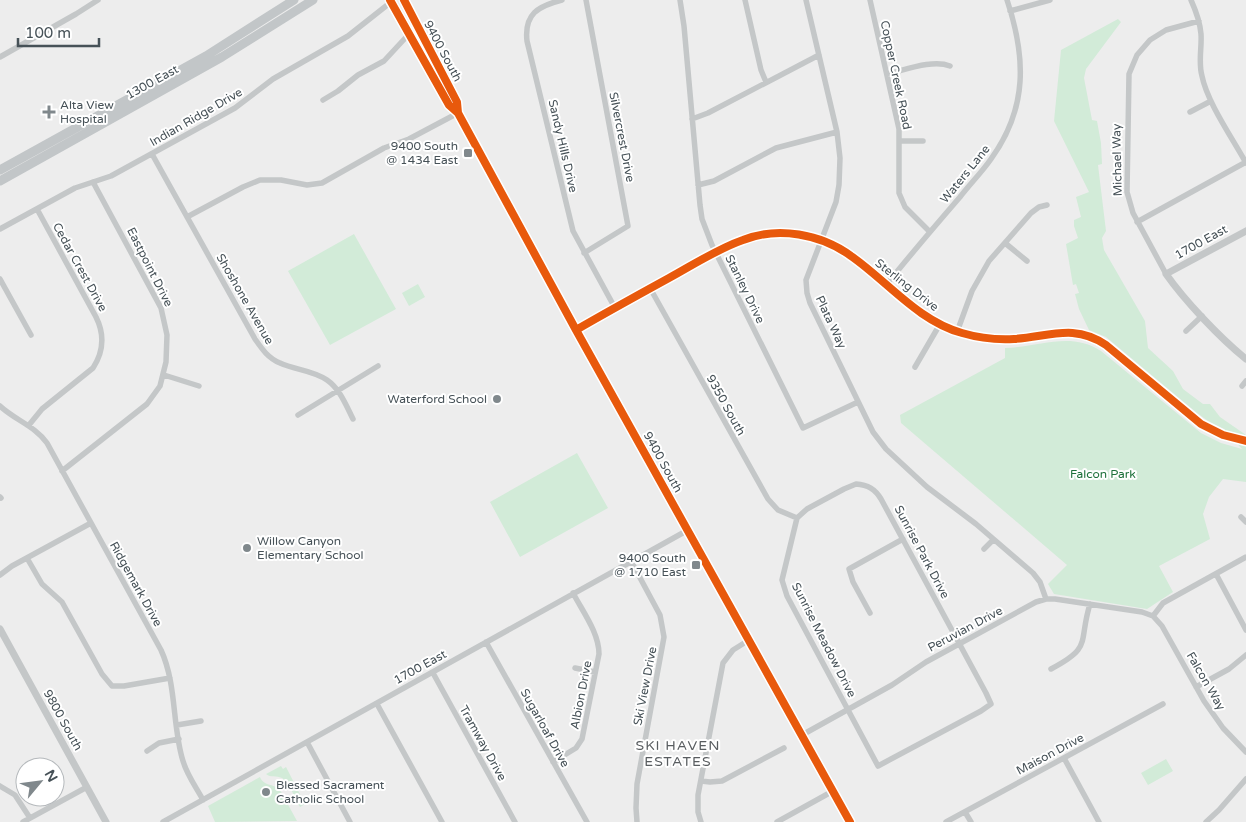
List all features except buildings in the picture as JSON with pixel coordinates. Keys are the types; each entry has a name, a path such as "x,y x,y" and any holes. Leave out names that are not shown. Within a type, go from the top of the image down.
{"main road":[{"name":"1300 East","path":"0,170 206,56 294,0"},
{"name":"1300 East","path":"0,181 222,57 313,0"},
{"name":"9400 South","path":"404,0 457,102 458,113"},
{"name":"9400 South","path":"391,1 449,105 458,113 576,330 850,822"}],"street":[{"path":"0,57 98,0"},
{"name":"Sandy Hills Drive","path":"562,0 539,8 530,19 526,32 570,223 576,238 615,308"},
{"name":"Silvercrest Drive","path":"584,253 628,226 628,215 586,0"},
{"name":"Stanley Drive","path":"680,0 702,218 716,253 803,428 858,402"},
{"path":"745,0 761,70 766,82"},
{"name":"Plata Way","path":"806,0 836,132 840,158 839,185 832,215 809,269 806,280 806,293 873,432 886,449 927,487 1037,577 1046,599"},
{"name":"Copper Creek Road","path":"870,0 897,117 899,141 898,186 901,201 909,212 930,232"},
{"name":"Waters Lane","path":"887,284 991,159 1008,131 1018,99 1021,63 1020,46 1006,0"},
{"path":"1010,11 1050,0"},
{"path":"1137,222 1246,162 1212,101 1202,76 1199,21 1191,0"},
{"name":"Indian Ridge Drive","path":"0,230 75,188 111,176 242,104 273,79 348,36 391,1"},
{"name":"Michael Way","path":"1199,21 1158,34 1142,47 1132,64 1128,84 1127,182 1129,202 1137,222 1166,274 1202,316 1246,359"},
{"path":"323,100 358,75 384,61 409,34"},
{"path":"692,119 708,113 819,54"},
{"path":"887,74 934,63 943,63 950,66"},
{"path":"1190,112 1212,101"},
{"path":"187,218 243,187 260,180 281,180 307,185 322,183 384,148 409,140 458,113"},
{"path":"698,186 714,181 776,148 836,132"},
{"path":"899,141 923,141"},
{"name":"Shoshone Avenue","path":"152,154 263,351 280,364 318,375 328,381 337,391 353,419"},
{"name":"Eastpoint Drive","path":"62,471 148,404 160,386 164,375 168,348 161,308 93,182"},
{"path":"957,332 972,291 981,274 1030,213 1039,207 1047,205"},
{"name":"Cedar Crest Drive","path":"29,425 42,409 93,368 98,361 103,344 101,326 37,209"},
{"name":"1700 East","path":"1166,274 1246,232"},
{"name":"Sterling Drive","path":"576,330 650,288 745,239 770,234 794,234 822,240 850,254 920,312 957,332 997,340 1064,332 1086,334 1106,345 1201,424 1223,436 1246,441"},
{"path":"1004,243 1027,261"},
{"path":"0,279 31,335"},
{"name":"9350 South","path":"650,288 768,499 778,510 797,518"},
{"path":"1186,331 1202,316"},
{"path":"915,367 940,324"},
{"path":"298,415 378,366"},
{"path":"164,375 199,386"},
{"name":"Ridgemark Drive","path":"0,406 42,436 161,650 170,678 183,762 203,800"},
{"name":"Sunrise Park Drive","path":"797,518 803,512 850,486 864,485 876,491 991,704 878,766"},
{"name":"Sunrise Meadow Drive","path":"797,518 783,572 784,588 878,766"},
{"path":"0,575 91,523"},
{"name":"1700 East","path":"163,822 688,530"},
{"path":"870,614 853,582 849,570 903,539"},
{"path":"984,550 994,540"},
{"path":"1046,599 1142,612 1153,616 1163,603 1246,557"},
{"path":"27,558 42,584 62,602 102,674 112,686 124,686 170,678"},
{"name":"Ski View Drive","path":"631,561 660,616 664,637 637,784 637,822"},
{"path":"1216,574 1246,630"},
{"name":"Albion Drive","path":"553,762 576,748 582,739 599,654 597,640 573,593"},
{"name":"Peruvian Drive","path":"802,735 892,685 926,662 1036,602 1046,599"},
{"path":"1051,669 1071,658 1080,648 1090,604"},
{"name":"Falcon Way","path":"1153,616 1167,633 1196,687 1223,728 1246,752"},
{"name":"9800 South","path":"0,629 106,822"},
{"path":"701,822 697,804 723,664 733,650 749,640"},
{"name":"Sugarloaf Drive","path":"486,642 587,822"},
{"path":"1196,687 1229,669 1246,655"},
{"path":"575,668 596,672"},
{"name":"Tramway Drive","path":"433,673 515,822"},
{"path":"377,704 442,822"},
{"name":"Maison Drive","path":"946,822 1163,704"},
{"path":"177,725 201,721"},
{"path":"147,751 159,743 179,739"},
{"path":"307,742 350,822"},
{"path":"701,781 722,781 784,748"},
{"path":"1064,758 1099,822"},
{"path":"1206,822 1246,779"},
{"path":"0,786 14,795 30,818"},
{"path":"23,822 87,787"},
{"path":"777,822 833,791"},
{"path":"965,812 971,822"}],"green space":[{"name":"Falcon Park","path":"1118,19 1121,22 1086,69 1084,78 1092,120 1097,121 1101,143 1102,164 1098,165 1106,231 1102,238 1104,250 1145,321 1148,348 1173,371 1183,389 1203,404 1210,404 1220,417 1246,435 1246,482 1223,479 1209,497 1203,514 1210,539 1159,566 1173,592 1147,609 1054,594 1048,584 1067,565 901,423 900,415 1005,358 1005,348 1066,341 1078,342 1090,345 1101,351 1201,433 1221,443 1242,449 1224,429 1197,413 1106,337 1089,330 1079,309 1075,294 1079,293 1076,284 1073,285 1066,244 1078,238 1074,220 1081,217 1076,197 1089,192 1054,121 1061,50"},
{"path":"354,234 396,309 330,345 288,271"},
{"path":"418,284 425,297 409,306 402,293"},
{"path":"577,453 608,508 520,557 490,502"},
{"path":"1166,759 1173,771 1148,785 1141,773"},
{"path":"281,766 283,769 286,767 305,804 300,807 285,780 266,774"},
{"name":"Blessed Sacrament Catholic School","path":"260,777 267,784 275,786 280,790 297,821 215,822 208,806"}],"cycle path":[{"path":"390,0 449,105 458,113 576,330 850,822"},
{"path":"404,0 457,102 458,113"},
{"path":"576,330 733,244 770,233 799,234 839,248 917,310 946,327 962,333 1001,339 1061,333 1083,334 1094,338 1106,345 1201,424 1223,435 1246,441"}],"place":[{"name":"Alta View Hospital","path":"49,112"},
{"name":"9400 South @ 1434 East","path":"468,153"},
{"name":"Waterford School","path":"497,399"},
{"name":"Willow Canyon Elementary School","path":"247,548"},
{"name":"9400 South @ 1710 East","path":"696,565"},
{"name":"Blessed Sacrament Catholic School","path":"266,792"}],"district":[{"name":"SKI HAVEN ESTATES","path":"678,754"}]}
